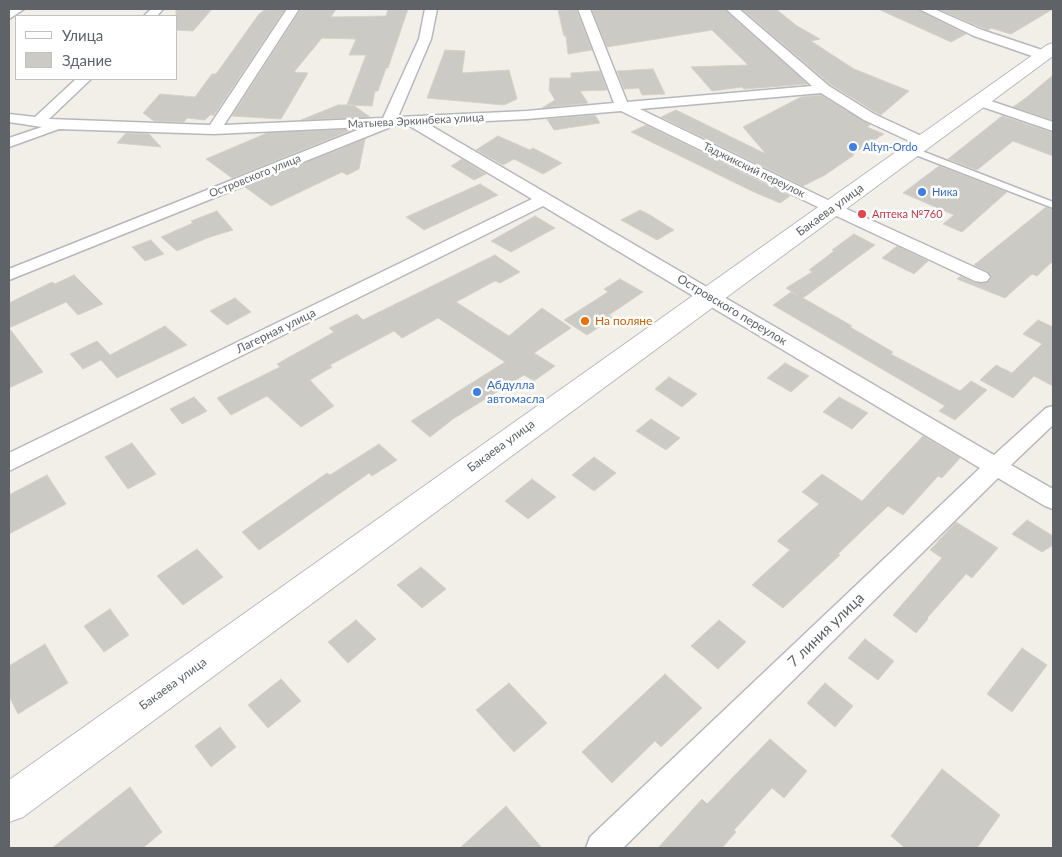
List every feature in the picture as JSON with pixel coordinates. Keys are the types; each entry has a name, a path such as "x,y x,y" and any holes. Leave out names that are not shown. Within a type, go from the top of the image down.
{"main road":[{"path":"979,101 1048,51"},
{"name":"Бакаева улица","path":"9,803 979,101"}],"street":[{"path":"9,15 18,9"},
{"path":"214,130 294,9"},
{"path":"388,122 425,39 431,9"},
{"path":"584,9 622,106"},
{"path":"732,9 824,89 917,146"},
{"path":"925,9 978,33 1048,51"},
{"path":"37,123 83,80"},
{"name":"Матыева Эркинбека улица","path":"9,118 60,125 214,130 527,115 824,89"},
{"path":"979,101 1053,127"},
{"name":"Таджикский переулок","path":"622,106 832,208 981,277"},
{"name":"Островского переулок","path":"412,121 1053,500"},
{"name":"Островского улица","path":"9,276 388,122"},
{"path":"9,143 60,125"},
{"name":"Лагерная улица","path":"9,463 544,199"},
{"name":"7 линия улица","path":"601,848 1053,413"}],"lane":[{"path":"917,146 1053,205"}],"building":[{"path":"176,9 212,9 193,31 178,30 178,15 176,15"},
{"path":"266,9 285,9 214,115 210,115 205,120 187,118 184,122 154,121 143,113 160,94 195,97 212,74 216,74 259,14"},
{"path":"301,9 336,9 331,17 386,16 388,9 408,9 388,68 386,68 378,91 375,91 372,106 347,105 366,55 349,55 356,39 322,38 294,72 308,73 281,119 232,116"},
{"path":"576,9 592,50 568,54 566,36 564,36 558,10"},
{"path":"724,9 808,84 744,89 742,87 712,91 691,67 748,65 712,30 607,47 592,10"},
{"path":"742,9 776,9 797,26 820,39 811,41 854,69 909,91 881,115 830,84"},
{"path":"878,9 917,9 966,34 951,42"},
{"path":"938,9 1053,9 1011,34 991,28 988,30"},
{"path":"445,50 465,51 462,73 509,70 517,99 504,105 427,98"},
{"path":"653,69 665,94 642,95 639,88 624,89 617,71"},
{"path":"600,71 607,90 580,91 588,103 542,108 555,100 549,90 550,78 571,78 571,73"},
{"path":"1053,75 1053,120 1013,107 1027,97"},
{"path":"821,95 870,125 867,127 884,134 852,154 854,155 825,175 803,186 661,117 676,110 766,154 743,127 801,97"},
{"path":"338,105 353,105 370,117 301,120"},
{"path":"595,115 600,123 554,130 547,119"},
{"path":"1002,116 1053,133 1053,156 1013,141 977,170 948,159"},
{"path":"646,125 790,196 780,203 631,132"},
{"path":"354,129 232,178 206,159 267,133"},
{"path":"126,133 149,134 161,147 117,143"},
{"path":"498,136 530,150 533,148 562,163 543,174 514,159 503,165 476,150"},
{"path":"365,139 359,169 347,175 342,172 271,206 245,187"},
{"path":"462,159 486,174 474,180 451,166"},
{"path":"939,166 1007,192 962,232 943,224 954,215 903,193"},
{"path":"480,184 498,195 424,230 406,217"},
{"path":"1046,207 1053,210 1053,261 1037,276 1032,274 1005,298 957,279 961,276 975,283 988,282 992,277 988,272 974,265"},
{"path":"640,210 674,230 657,240 621,220"},
{"path":"217,211 233,230 207,238 177,251 161,237 193,223 191,221"},
{"path":"535,216 555,228 511,252 491,241"},
{"path":"854,234 875,245 803,298 893,352 891,354 960,391 971,381 987,390 955,420 939,411 945,406 773,305 791,292 797,295 786,288 812,272 809,270"},
{"path":"151,240 164,254 145,261 132,247"},
{"path":"897,246 928,261 914,274 882,258"},
{"path":"495,255 520,272 500,283 495,281 456,302 509,336 542,308 571,328 534,353 555,366 534,381 524,375 453,419 430,437 411,421 505,362 438,318 402,338 394,331 330,365 332,367 310,380 334,406 301,427 267,396 231,415 217,398 280,367 277,364 334,332 329,328 357,314 363,320"},
{"path":"74,275 103,304 78,315 66,302 9,328 9,303 52,282 55,284"},
{"path":"620,279 643,292 609,315 613,318 587,335 564,320 608,292 604,289"},
{"path":"235,298 251,312 227,325 210,311"},
{"path":"1038,320 1053,327 1053,386 1034,376 1013,398 980,380 996,365 1012,373 1042,344 1023,334"},
{"path":"165,326 187,345 117,378 101,360 83,369 70,354 97,341 110,355"},
{"path":"9,328 43,372 9,388"},
{"path":"785,363 809,376 791,392 767,378"},
{"path":"669,377 697,394 682,407 655,389"},
{"path":"194,397 207,411 182,424 170,409"},
{"path":"839,397 868,413 852,429 823,412"},
{"path":"651,419 680,438 666,450 636,431"},
{"path":"923,436 960,458 942,478 938,476 903,515 888,506 838,554 840,555 783,608 752,585 790,550 777,541 819,504 802,492 822,474 862,501"},
{"path":"132,443 156,474 128,489 105,457"},
{"path":"379,444 397,460 372,476 369,473 259,550 242,532 327,473 330,475"},
{"path":"594,457 616,473 594,491 572,475"},
{"path":"47,475 66,504 9,534 9,495"},
{"path":"532,479 556,497 528,519 505,501"},
{"path":"1027,520 1053,536 1053,545 1042,552 1012,534"},
{"path":"956,522 998,548 972,578 966,574 916,633 893,615 942,558 930,550"},
{"path":"197,549 223,577 183,605 157,576"},
{"path":"421,567 446,589 422,608 397,585"},
{"path":"110,609 129,635 104,652 84,626"},
{"path":"356,620 376,639 348,663 328,642"},
{"path":"719,620 746,642 718,669 691,646"},
{"path":"865,639 894,661 878,680 848,658"},
{"path":"45,644 68,683 18,714 9,696 9,666"},
{"path":"1022,648 1047,665 1012,712 987,694"},
{"path":"665,674 702,708 661,747 655,741 612,783 582,752"},
{"path":"281,679 301,701 268,728 248,705"},
{"path":"509,683 547,723 514,752 476,710"},
{"path":"825,683 853,706 835,727 807,703"},
{"path":"220,727 236,747 211,767 195,746"},
{"path":"770,739 807,771 784,798 772,788 734,830 736,832 722,848 658,848 702,799 707,804"},
{"path":"942,769 1000,815 977,848 905,848 891,836"},
{"path":"130,787 162,832 143,848 52,848"},
{"path":"506,806 542,848 460,848"}],"place":[{"name":"Altyn-Ordo","path":"853,147"},
{"name":"Ника","path":"922,192"},
{"name":"Аптека №760","path":"862,214"},
{"name":"На поляне","path":"585,321"},
{"name":"Абдулла автомасла","path":"477,392"}]}
